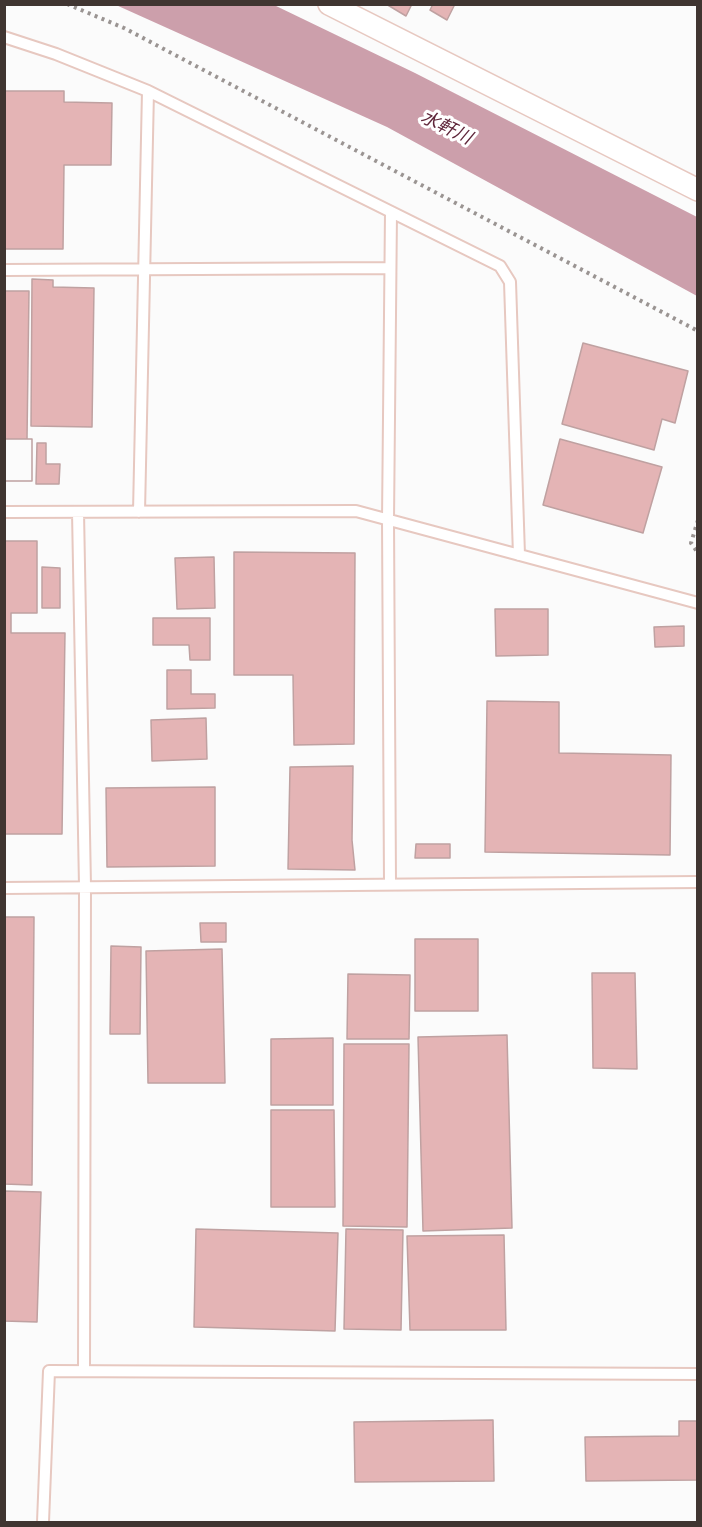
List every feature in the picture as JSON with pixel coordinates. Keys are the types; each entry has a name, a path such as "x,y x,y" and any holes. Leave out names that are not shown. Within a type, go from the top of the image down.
{"street":[{"path":"329,4 698,190"}],"lane":[{"path":"4,37 56,54 148,91 500,266 510,282 519,555"},
{"path":"139,512 148,91"},
{"path":"390,884 388,520 391,212"},
{"path":"4,270 390,267"},
{"path":"4,512 356,511 698,603"},
{"path":"78,512 85,886 84,1371"},
{"path":"4,888 698,882"},
{"path":"43,1522 49,1371 698,1374"}],"path":[{"path":"67,4 124,28 698,331"},
{"path":"698,520 691,543 698,553"}],"water":[{"name":"水軒川","path":"116,5 274,5 415,73 697,217 697,296 387,127"}],"building":[{"path":"386,4 412,4 406,16"},
{"path":"433,4 455,4 447,20 430,10"},
{"path":"4,91 64,91 64,102 112,103 111,165 64,165 63,249 4,249"},
{"path":"32,279 53,280 53,287 94,288 92,427 31,426"},
{"path":"4,291 29,291 27,439 32,439 32,481 4,481"},
{"path":"583,343 688,371 675,423 662,419 654,450 562,424"},
{"path":"4,439 32,439 32,481 4,481"},
{"path":"560,439 662,467 643,533 543,505"},
{"path":"37,443 46,443 46,464 60,464 59,484 36,484"},
{"path":"4,541 37,541 37,613 11,613 11,633 65,633 62,834 4,834"},
{"path":"234,552 355,553 354,744 294,745 293,675 234,675"},
{"path":"214,557 215,608 177,609 175,558"},
{"path":"42,567 60,568 60,608 42,608"},
{"path":"495,609 548,609 548,655 496,656"},
{"path":"153,618 210,618 210,660 190,660 189,645 153,645"},
{"path":"684,626 684,646 655,647 654,627"},
{"path":"167,670 191,670 191,694 215,694 215,708 167,709"},
{"path":"487,701 559,702 559,753 671,755 670,855 485,852"},
{"path":"206,718 207,759 152,761 151,720"},
{"path":"353,766 352,840 355,870 288,869 290,767"},
{"path":"215,787 215,866 107,867 106,788"},
{"path":"416,844 450,844 450,858 415,858"},
{"path":"4,917 34,917 32,1185 4,1184"},
{"path":"200,923 226,923 226,942 201,942"},
{"path":"415,939 478,939 478,1011 415,1011"},
{"path":"111,946 141,947 140,1034 110,1034"},
{"path":"222,949 225,1083 148,1083 146,951"},
{"path":"592,973 635,973 637,1069 593,1068"},
{"path":"348,974 410,975 409,1039 347,1039"},
{"path":"507,1035 512,1228 423,1231 418,1037"},
{"path":"333,1038 333,1105 271,1105 271,1039"},
{"path":"344,1044 409,1044 407,1227 343,1226"},
{"path":"271,1110 334,1110 335,1207 271,1207"},
{"path":"4,1191 41,1192 37,1322 4,1321"},
{"path":"196,1229 338,1233 335,1331 194,1327"},
{"path":"346,1229 403,1230 401,1330 344,1329"},
{"path":"504,1235 506,1330 410,1330 407,1236"},
{"path":"493,1420 494,1481 355,1482 354,1422"},
{"path":"679,1421 698,1421 698,1480 586,1481 585,1437 679,1436"}]}
